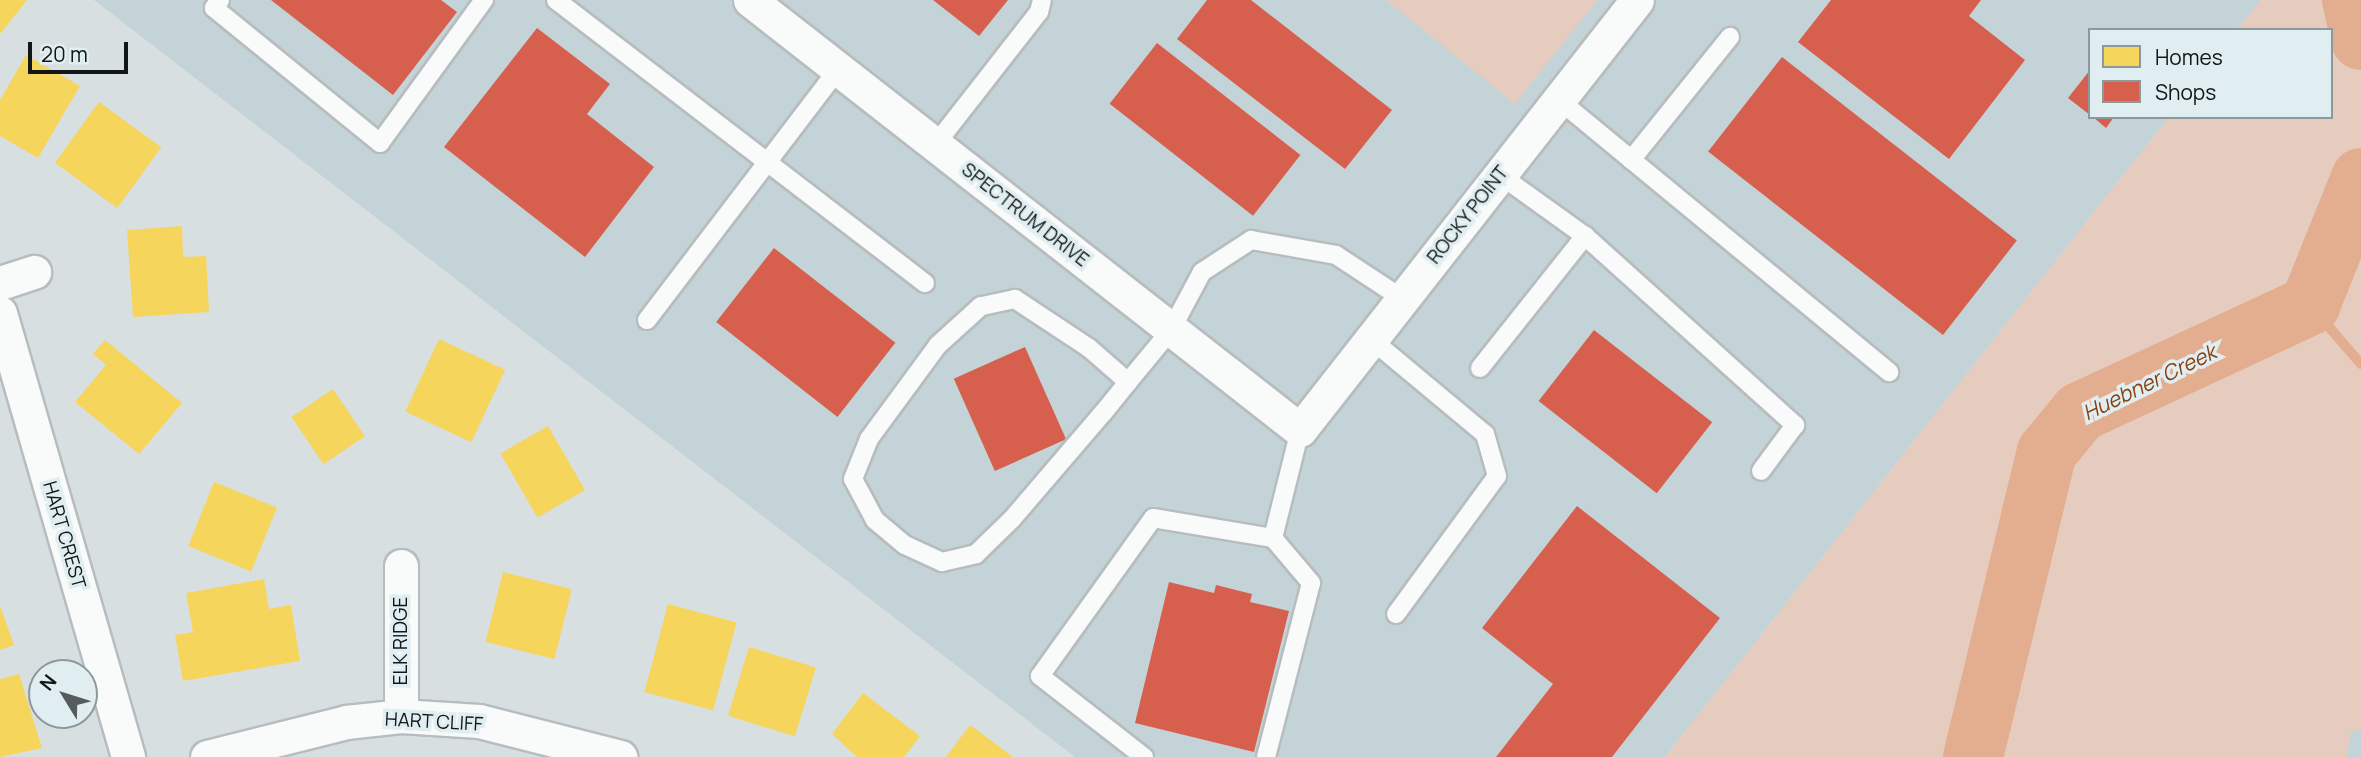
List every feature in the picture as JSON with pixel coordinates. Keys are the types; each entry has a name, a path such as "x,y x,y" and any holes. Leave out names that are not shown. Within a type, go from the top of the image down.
{"street":[{"name":"SPECTRUM DRIVE","path":"750,0 1300,430"},
{"name":"ROCKY POINT","path":"1300,430 1637,0"},
{"path":"0,283 34,272"},
{"name":"HART CREST","path":"0,313 128,757"},
{"name":"ELK RIDGE","path":"401,566 401,716"},
{"name":"HART CLIFF","path":"207,757 346,722 401,716 479,721 620,757"}],"lane":[{"path":"220,0 214,8 380,143 484,0"},
{"path":"556,0 769,160 925,284"},
{"path":"935,145 1039,12 1042,0"},
{"path":"1631,160 1730,37"},
{"path":"648,320 838,69"},
{"path":"1559,100 1889,372"},
{"path":"1500,175 1585,236 1795,425 1761,471"},
{"path":"1480,368 1585,236"},
{"path":"1128,382 1089,348 1015,299 981,306 938,345 869,439 853,479 875,520 905,545 942,562 976,554 1012,519 1128,382 1171,330 1202,272 1251,240 1336,255 1403,299"},
{"path":"1373,340 1485,434 1497,476 1396,614"},
{"path":"1273,538 1300,430"},
{"path":"1144,757 1040,676 1153,517 1273,538 1311,583 1266,757"}],"shaded area":[{"path":"94,0 2261,0 2239,28 2088,28 2088,119 2167,119 1665,757 1075,757"},
{"path":"1386,0 1597,0 1515,104"},
{"path":"2261,0 2361,0 2361,730 2350,732 2347,757 1665,757 2167,119 2333,119 2333,28 2239,28"},
{"path":"2361,679 2361,757 2347,757 2347,747"}],"building: Homes":[{"path":"0,0 27,0 0,34"},
{"path":"26,55 80,86 38,158 0,136 0,100"},
{"path":"99,102 161,147 117,208 55,163"},
{"path":"182,226 183,257 206,256 209,312 133,317 127,230"},
{"path":"439,339 505,370 471,442 405,412"},
{"path":"105,340 182,403 139,454 75,402 106,365 93,354"},
{"path":"333,389 365,436 323,464 292,417"},
{"path":"548,426 585,490 537,518 500,454"},
{"path":"214,482 277,507 251,571 188,546"},
{"path":"503,572 572,589 554,659 486,642"},
{"path":"264,579 269,609 291,605 300,661 183,681 175,635 193,632 186,593"},
{"path":"668,604 737,622 713,710 644,692"},
{"path":"0,606 14,645 0,650"},
{"path":"749,647 816,667 795,736 728,716"},
{"path":"19,674 28,703 28,729 36,729 42,748 0,757 0,679"},
{"path":"863,693 920,736 904,757 857,757 832,734"},
{"path":"970,725 1013,757 946,757"}],"building: Shops":[{"path":"271,0 441,0 457,12 393,95"},
{"path":"933,0 1008,0 979,36"},
{"path":"1207,0 1251,0 1392,110 1345,169 1177,39"},
{"path":"1831,0 1981,0 1969,16 2025,60 1949,159 1798,42"},
{"path":"537,28 610,84 587,114 654,167 585,257 444,147"},
{"path":"1157,43 1300,155 1253,216 1110,104"},
{"path":"1782,57 2017,240 1943,335 1708,152"},
{"path":"2088,73 2088,113 2068,98"},
{"path":"2095,119 2113,119 2106,128"},
{"path":"774,248 895,343 837,417 716,322"},
{"path":"1594,330 1712,422 1657,493 1539,401"},
{"path":"1025,347 1066,439 995,471 954,379"},
{"path":"1577,506 1720,618 1612,757 1496,757 1553,684 1482,628"},
{"path":"1169,582 1214,593 1216,585 1252,594 1250,602 1289,611 1254,752 1135,723"}],"waterway":[{"name":"Huebner Creek","path":"2352,0 2361,40"},
{"name":"Huebner Creek","path":"1973,757 2047,452 2080,412 2310,305 2361,178"},
{"path":"2310,305 2361,364"}]}
